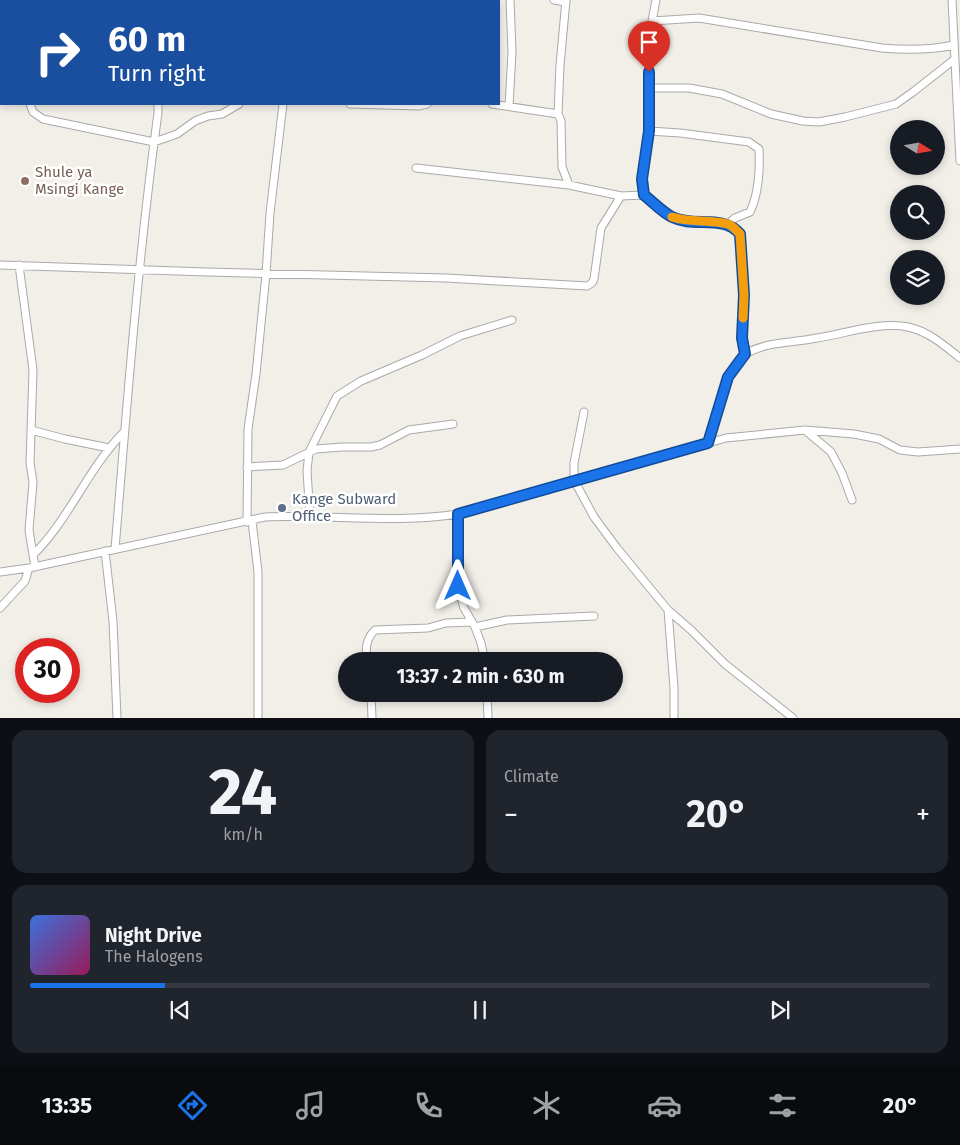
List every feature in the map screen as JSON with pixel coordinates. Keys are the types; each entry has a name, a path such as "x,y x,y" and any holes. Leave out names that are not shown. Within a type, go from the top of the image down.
{"street":[{"path":"509,106 512,52 510,0"},
{"path":"554,0 566,1 558,114 561,121 562,167 569,185"},
{"path":"644,195 642,179 649,131 648,88 652,21 656,0"},
{"path":"952,0 960,161"},
{"path":"652,21 699,18 890,49 954,45"},
{"path":"648,88 689,88 722,94 770,114 803,121 819,122 896,104 920,88 955,59"},
{"path":"30,105 33,112 43,119 154,142 177,134 195,121 208,116 222,114 237,105"},
{"path":"114,550 133,326 158,105"},
{"path":"258,718 258,572 249,522 248,429 256,374 270,213 283,105"},
{"path":"384,105 422,105"},
{"path":"500,105 558,114"},
{"path":"649,131 749,142 759,149 758,182 750,212 735,218 728,224"},
{"path":"416,168 569,185 621,196 644,195 673,218 728,224 740,234 744,295 742,338 745,354"},
{"path":"0,265 446,278 587,286 594,279 601,228 621,196"},
{"path":"0,608 25,581 32,567 34,554 29,530 33,482 30,464 32,370 19,265"},
{"path":"310,517 307,471 310,452 337,396 361,381 422,355 460,336 512,320"},
{"path":"708,443 728,377 745,354 781,342 803,341 838,333 892,326 909,327 939,341 960,358"},
{"path":"584,412 574,463 574,480 594,517 668,610 725,664 793,718"},
{"path":"247,467 283,465 316,449 342,446 371,447 380,445 409,430 453,424"},
{"path":"31,430 109,448"},
{"path":"805,430 831,452 842,473 852,500"},
{"path":"0,572 265,518 415,519 458,514 726,438 805,430 854,434 879,439 900,450 918,452 960,449"},
{"path":"34,554 49,540 109,448 124,432"},
{"path":"458,514 458,586 464,608 474,624 483,652"},
{"path":"105,551 113,621 117,718"},
{"path":"668,610 674,688 674,718"},
{"path":"367,652 367,642 370,635 376,630 428,628 446,623 474,624 507,620 594,616"},
{"path":"371,702 372,718"},
{"path":"487,702 488,718"}],"slow traffic":[{"path":"672,217 689,221 728,224 740,234 744,295 743,318"}],"place":[{"name":"Shule ya Msingi Kange","path":"25,181"},
{"name":"Kange Subward Office","path":"282,508"}],"route":[{"path":"458,586 458,514 708,443 728,377 745,354 742,338 744,295 740,234 728,224 673,218 644,195 642,179 649,131 649,72"}]}
